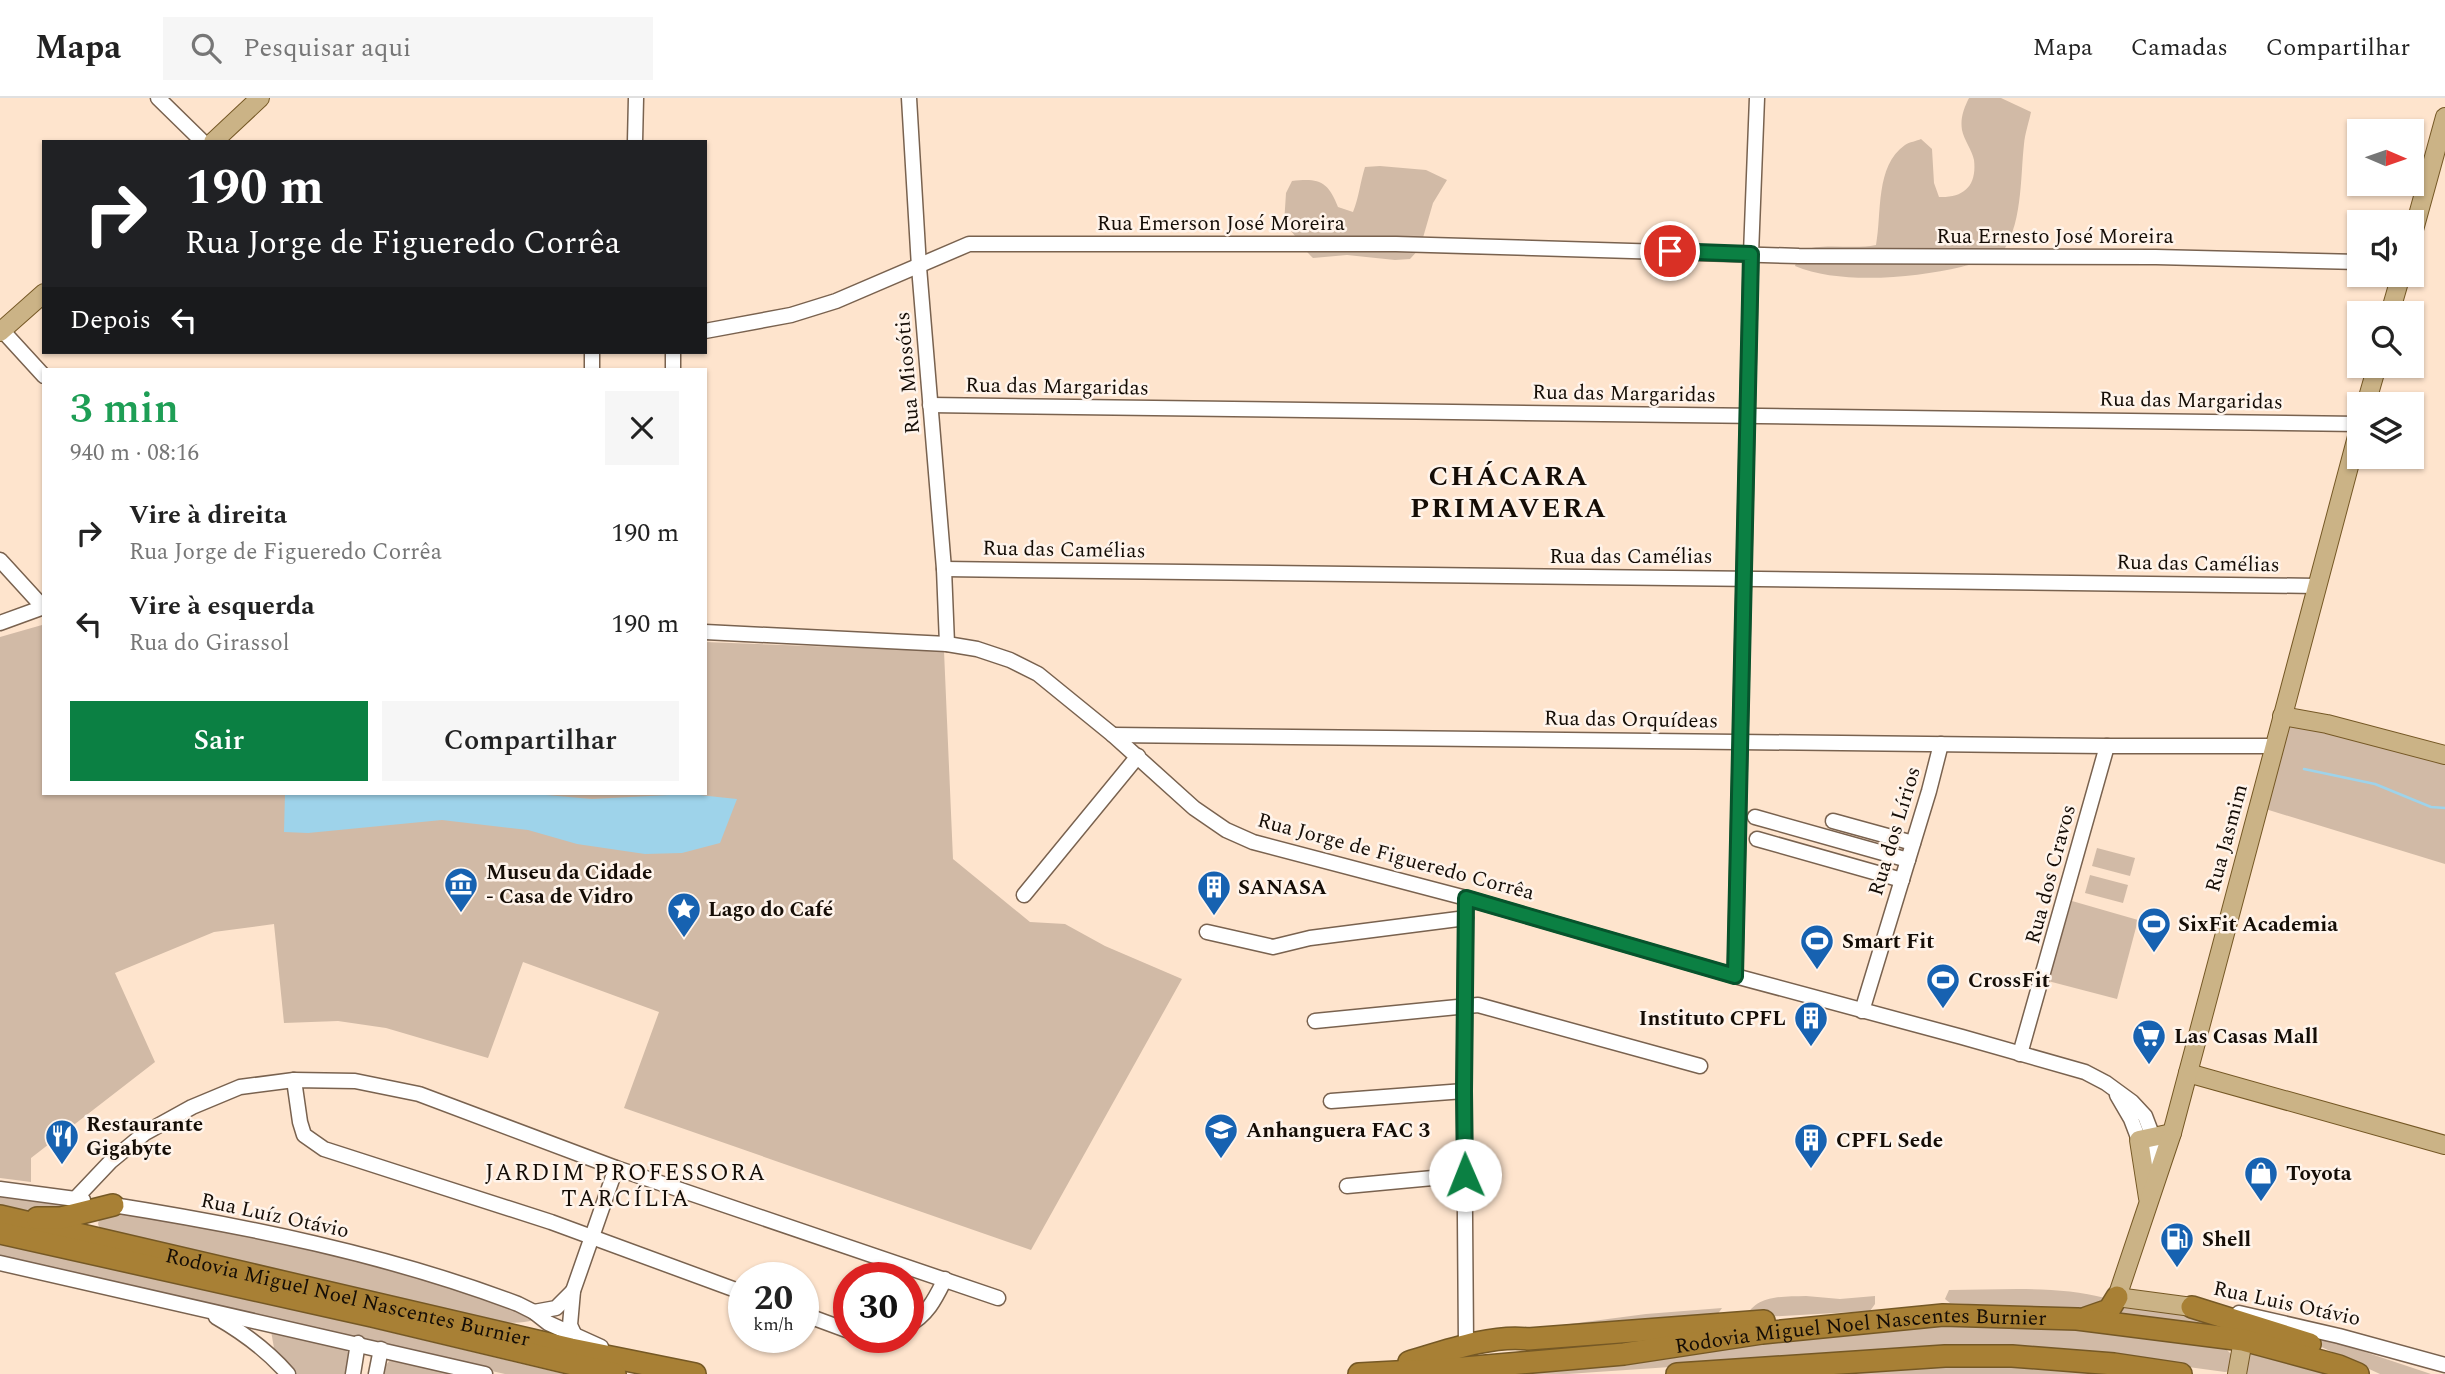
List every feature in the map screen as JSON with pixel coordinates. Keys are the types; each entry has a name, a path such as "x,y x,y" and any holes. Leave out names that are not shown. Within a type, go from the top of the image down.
{"highway":[{"path":"0,1215 61,1218 113,1205"},
{"name":"Rodovia Miguel Noel Nascentes Burnier","path":"0,1215 571,1349 695,1374"},
{"name":"Rodovia Miguel Noel Nascentes Burnier","path":"0,1233 372,1316 615,1374"},
{"path":"2077,1320 2109,1310 2117,1297"},
{"path":"2192,1307 2313,1345 2330,1353 2345,1371"},
{"path":"1365,1373 1456,1350 1466,1344 1515,1338 1875,1313 1882,1320"},
{"name":"Rodovia Miguel Noel Nascentes Burnier","path":"1365,1373 1519,1368 1762,1333 1943,1315 2077,1320 2243,1340 2345,1371"},
{"path":"1519,1368 1516,1354 1520,1344 1528,1339"},
{"name":"Rodovia Miguel Noel Nascentes Burnier","path":"1677,1374 1945,1356 2012,1356 2114,1364 2181,1374"}],"main road":[{"path":"215,140 260,98"},
{"path":"2419,210 2445,117"},
{"path":"1,330 42,295"},
{"name":"Rua Jasmim","path":"2117,1297 2172,1133 2348,469"},
{"path":"2282,716 2327,724 2445,755"},
{"path":"2188,1073 2445,1145"},
{"path":"2146,1139 2172,1133"},
{"name":"Rua Jorge de Figueredo Corrêa","path":"2146,1139 2149,1202"},
{"path":"2128,1268 2129,1287 2139,1299"},
{"name":"Rua Luis Otávio","path":"2117,1297 2192,1307"},
{"path":"2237,1374 2243,1340"}],"street":[{"path":"159,98 201,140"},
{"path":"635,140 636,98"},
{"name":"Rua Miosótis","path":"909,98 919,267 944,569 947,644"},
{"path":"1735,976 1757,98"},
{"name":"Rua Emerson José Moreira","path":"707,331 792,315 836,301 969,244 1396,244 1751,254"},
{"name":"Rua Ernesto José Moreira","path":"1751,254 1856,257 2156,257 2347,262"},
{"path":"1,330 42,374"},
{"name":"Rua das Margaridas","path":"930,405 2347,426"},
{"path":"0,560 42,606"},
{"name":"Rua das Camélias","path":"944,569 2317,586"},
{"path":"0,623 42,607"},
{"name":"Rua Jorge de Figueredo Corrêa","path":"707,632 947,644 977,649 1010,660 1038,674 1113,735 1194,808 1226,830 1244,838 2085,1072 2102,1080 2141,1110 2145,1116 2146,1139 2157,1175"},
{"name":"Rua das Orquídeas","path":"1113,735 2274,746"},
{"name":"Rua dos Lírios","path":"1863,1011 1941,744"},
{"name":"Rua dos Cravos","path":"2020,1054 2107,746"},
{"path":"1024,895 1138,757"},
{"path":"1755,817 1908,860"},
{"path":"1833,821 1913,843"},
{"path":"1757,839 1902,880"},
{"path":"1466,898 1466,1344"},
{"path":"1207,932 1273,947 1310,938 1466,918"},
{"path":"1315,1020 1478,1004 1700,1066"},
{"path":"295,1080 304,1135 324,1149 591,1236 728,1287"},
{"path":"75,1199 111,1161 145,1133 192,1107 240,1087 295,1080 355,1081 419,1094 616,1168 998,1298"},
{"path":"1331,1101 1464,1091"},
{"path":"575,1336 570,1325 573,1291 616,1168"},
{"path":"1347,1186 1465,1175"},
{"name":"Rua Luíz Otávio","path":"0,1189 163,1212 401,1264 500,1297 603,1348 640,1357 666,1368"},
{"path":"0,1263 485,1374"},
{"path":"924,1313 945,1279"},
{"path":"534,1312 556,1308 573,1291"},
{"name":"Rua Luis Otávio","path":"2192,1307 2263,1317 2445,1364"},
{"path":"202,1310 237,1329 267,1351 288,1374"},
{"path":"353,1374 358,1343"},
{"path":"376,1374 382,1349"}],"shaded area":[{"path":"1969,98 2001,98 2031,112 2016,220 2012,234 1997,259 1942,271 1877,278 1833,276 1795,266 1800,251 1809,248 1876,245 1884,177 1895,154 1909,143 1921,139 1932,149 1934,183 1939,197 1962,193 1967,189 1974,169 1973,156 1962,126 1963,113"},
{"path":"1365,167 1426,170 1447,180 1433,203 1420,248 1410,259 1347,255 1313,258 1284,224 1286,193 1292,181 1309,180 1321,183 1330,192 1338,207 1353,212"},
{"name":"Lago do Café","path":"42,625 42,795 707,795 707,642 944,651 953,859 1030,922 1065,924 1105,946 1182,979 1031,1250 624,1108 659,1012 523,962 488,1058 386,1028 338,1021 284,1023 274,924 214,932 115,973 155,1062 31,1158 31,1182 0,1178 0,637"},
{"path":"2282,716 2445,755 2445,864 2259,807"},
{"path":"2097,848 2135,858 2130,876 2092,866"},
{"path":"2090,875 2128,885 2123,903 2085,893"},
{"path":"2072,901 2138,920 2117,999 2048,981"},
{"path":"0,1194 62,1205 63,1215 0,1208"},
{"path":"115,1209 159,1216 395,1268 529,1314 533,1320 520,1323 487,1320 402,1299 393,1301 101,1231 98,1224 100,1215"},
{"path":"0,1239 248,1296 564,1374 505,1374 0,1257"},
{"path":"1949,1290 2068,1291 2105,1298 2096,1311 1950,1303 1945,1299"},
{"path":"1806,1296 1840,1299 1875,1296 1875,1304 1870,1311 1745,1318 1756,1305 1771,1298"},
{"path":"2124,1303 2208,1316 2243,1333 2113,1316"},
{"path":"1722,1308 1715,1318 1477,1336 1646,1314"},
{"path":"1948,1325 2102,1329 2225,1348 2234,1361 2231,1371 2225,1372 2071,1351 1685,1366 1567,1374 1532,1374 1530,1371 1689,1350"},
{"path":"271,1331 344,1348 352,1356 349,1374 296,1374 274,1348"},
{"path":"2289,1332 2332,1341 2431,1374 2380,1374"},
{"path":"2249,1349 2326,1371 2327,1374 2243,1374"},
{"path":"390,1360 468,1374 379,1374"},
{"path":"2022,1363 2131,1374 1754,1374 1930,1364"}],"water":[{"path":"285,795 546,795 592,799 699,795 737,799 720,843 682,853 645,854 577,844 528,830 442,820 308,833 284,832"}],"waterway":[{"path":"2304,769 2375,784 2431,807 2445,808"}],"place":[{"name":"Museu da Cidade - Casa de Vidro","path":"461,914"},
{"name":"SANASA","path":"1214,917"},
{"name":"Lago do Café","path":"684,939"},
{"name":"SixFit Academia","path":"2154,954"},
{"name":"Smart Fit","path":"1817,971"},
{"name":"CrossFit","path":"1943,1010"},
{"name":"Instituto CPFL","path":"1811,1048"},
{"name":"Las Casas Mall","path":"2149,1066"},
{"name":"Anhanguera FAC 3","path":"1221,1160"},
{"name":"Restaurante Gigabyte","path":"62,1166"},
{"name":"CPFL Sede","path":"1811,1170"},
{"name":"Toyota","path":"2261,1203"},
{"name":"Shell","path":"2177,1269"}],"district":[{"name":"CHÁCARA PRIMAVERA","path":"1509,491"},
{"name":"JARDIM PROFESSORA TARCÍLIA","path":"626,1185"}],"route":[{"path":"1465,1175 1466,898 1735,976 1751,254 1670,251"}]}
